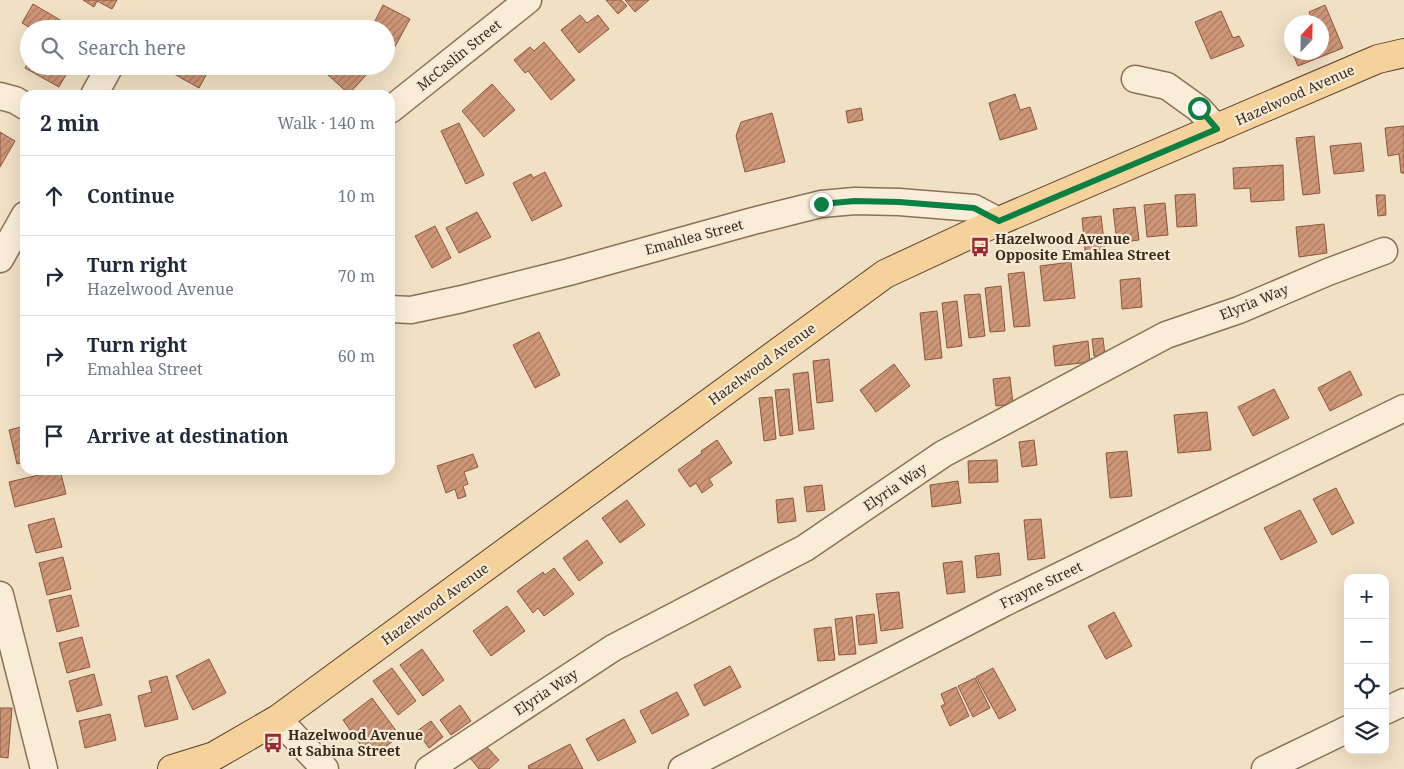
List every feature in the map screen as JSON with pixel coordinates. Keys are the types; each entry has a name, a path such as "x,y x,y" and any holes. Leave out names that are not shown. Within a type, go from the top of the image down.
{"main road":[{"name":"Hazelwood Avenue","path":"172,769 214,756 278,719 885,274 999,221 1378,59 1404,53"}],"street":[{"name":"McCaslin Street","path":"395,106 528,0"},
{"path":"97,90 105,75"},
{"path":"1135,79 1167,86 1199,108 1217,129"},
{"path":"0,96 20,103"},
{"name":"Emahlea Street","path":"395,309 411,310 462,299 821,204 855,201 899,202 974,208 999,221"},
{"path":"0,259 20,224"},
{"name":"Elyria Way","path":"429,769 613,648 805,548 943,454 1166,335 1238,310 1384,250"},
{"name":"Frayne Street","path":"682,769 1004,603 1404,408"},
{"path":"0,595 44,769"},
{"path":"1389,709 1404,702"},
{"path":"278,719 325,769"},
{"path":"1265,769 1344,731"}],"building":[{"path":"83,0 117,0 112,9 97,1 94,7"},
{"path":"606,0 621,0 627,6 618,14"},
{"path":"625,0 649,0 635,12"},
{"path":"33,4 60,20 24,20"},
{"path":"383,5 410,19 395,46 395,20 376,20"},
{"path":"1325,5 1343,48 1329,54 1329,15 1310,15 1309,12"},
{"path":"1221,11 1233,38 1239,36 1244,46 1211,59 1195,22"},
{"path":"580,15 587,23 598,15 609,29 579,53 561,30"},
{"path":"544,42 575,80 551,100 528,71 525,73 514,60 530,47 534,51"},
{"path":"1295,60 1313,60 1298,66"},
{"path":"38,75 66,75 59,87"},
{"path":"176,75 206,75 199,88"},
{"path":"328,75 366,75 353,90 345,90"},
{"path":"492,84 515,110 484,137 462,111"},
{"path":"1015,94 1020,110 1030,107 1037,129 1000,140 989,103"},
{"path":"861,108 863,120 848,123 846,111"},
{"path":"772,113 785,162 745,172 736,136 741,122"},
{"path":"459,123 484,175 466,184 441,131"},
{"path":"1404,126 1404,173 1401,173 1399,154 1388,156 1385,128"},
{"path":"0,132 15,141 0,167"},
{"path":"1314,136 1320,193 1303,195 1296,138"},
{"path":"1361,143 1364,171 1334,174 1330,146"},
{"path":"1283,165 1284,200 1251,202 1250,188 1234,189 1233,168"},
{"path":"545,172 562,206 532,221 513,183 531,174 533,178"},
{"path":"1195,194 1197,226 1177,227 1175,195"},
{"path":"1376,195 1385,195 1386,215 1378,216"},
{"path":"1165,203 1168,235 1147,237 1144,205"},
{"path":"1135,207 1139,240 1117,243 1113,209"},
{"path":"477,212 491,237 459,253 446,228"},
{"path":"1101,216 1106,258 1086,260 1082,218"},
{"path":"1324,224 1327,253 1299,257 1296,227"},
{"path":"435,226 451,258 432,268 415,236"},
{"path":"1071,262 1075,298 1044,301 1040,266"},
{"path":"1024,272 1030,326 1014,327 1008,274"},
{"path":"1140,278 1142,307 1122,309 1120,280"},
{"path":"1001,286 1005,331 990,332 985,288"},
{"path":"980,294 985,336 969,338 964,295"},
{"path":"957,301 962,346 947,348 942,303"},
{"path":"937,311 942,358 925,360 920,313"},
{"path":"539,332 560,375 535,388 513,345"},
{"path":"1103,338 1105,355 1094,356 1092,339"},
{"path":"1088,341 1090,362 1055,366 1053,346"},
{"path":"829,359 833,401 817,403 813,361"},
{"path":"894,364 910,386 876,412 860,390"},
{"path":"1350,371 1362,395 1330,411 1318,388"},
{"path":"808,372 814,429 799,431 793,374"},
{"path":"1010,377 1013,404 996,406 993,379"},
{"path":"789,389 793,434 780,436 775,390"},
{"path":"1274,389 1289,418 1253,436 1238,407"},
{"path":"772,397 776,439 764,441 759,398"},
{"path":"1207,412 1211,450 1178,453 1174,415"},
{"path":"20,427 20,463 17,464 9,430"},
{"path":"717,440 732,463 709,479 713,485 702,493 696,483 690,487 678,470"},
{"path":"1034,440 1037,465 1022,467 1019,442"},
{"path":"1127,451 1132,496 1110,498 1106,453"},
{"path":"473,454 478,467 464,472 468,484 463,486 466,496 458,499 455,489 446,493 437,466"},
{"path":"997,460 998,482 969,483 968,461"},
{"path":"39,475 61,475 66,494 15,507 9,482"},
{"path":"958,481 961,503 932,507 930,485"},
{"path":"822,485 825,510 807,512 804,487"},
{"path":"1336,488 1354,523 1332,535 1313,499"},
{"path":"793,498 796,521 778,523 776,500"},
{"path":"627,500 645,525 620,543 602,518"},
{"path":"1300,510 1317,542 1281,560 1264,528"},
{"path":"54,518 62,547 36,553 28,525"},
{"path":"1041,519 1045,558 1028,560 1024,520"},
{"path":"587,540 603,563 579,581 563,558"},
{"path":"999,553 1001,575 977,578 975,556"},
{"path":"63,557 71,589 47,595 39,563"},
{"path":"962,561 965,592 947,594 943,563"},
{"path":"554,568 574,594 544,616 538,608 533,613 517,591 543,572 545,575"},
{"path":"899,592 903,628 881,631 876,594"},
{"path":"71,595 79,626 57,632 49,600"},
{"path":"507,606 525,631 491,656 473,631"},
{"path":"1114,612 1132,646 1106,659 1088,626"},
{"path":"874,614 877,643 859,645 856,616"},
{"path":"852,617 856,654 839,655 835,619"},
{"path":"831,627 835,660 818,661 814,629"},
{"path":"82,637 90,667 67,673 59,643"},
{"path":"422,649 444,680 423,696 400,665"},
{"path":"209,659 226,693 193,710 176,676"},
{"path":"730,666 741,687 704,706 694,685"},
{"path":"392,668 416,701 398,715 373,681"},
{"path":"993,668 1016,710 999,719 976,677"},
{"path":"94,674 102,705 77,712 69,681"},
{"path":"167,676 178,719 145,727 138,696 152,692 149,681"},
{"path":"975,678 990,708 973,717 958,686"},
{"path":"956,687 969,716 950,726 941,706 945,704 941,694"},
{"path":"677,692 689,715 652,734 640,711"},
{"path":"372,698 400,736 370,758 343,720"},
{"path":"460,705 471,721 451,735 440,720"},
{"path":"0,708 12,708 8,758 0,757"},
{"path":"110,714 116,740 85,748 79,721"},
{"path":"624,719 636,742 598,761 586,739"},
{"path":"431,721 443,737 429,748 417,731"},
{"path":"570,744 583,769 529,769 528,766"},
{"path":"485,745 499,760 489,769 479,769 470,758"}],"place":[{"name":"Hazelwood Avenue Opposite Emahlea Street","path":"980,247"},
{"name":"Hazelwood Avenue at Sabina Street","path":"273,743"}],"route":[{"path":"821,204 855,201 899,202 974,208 999,221 1217,129 1199,108"}]}
